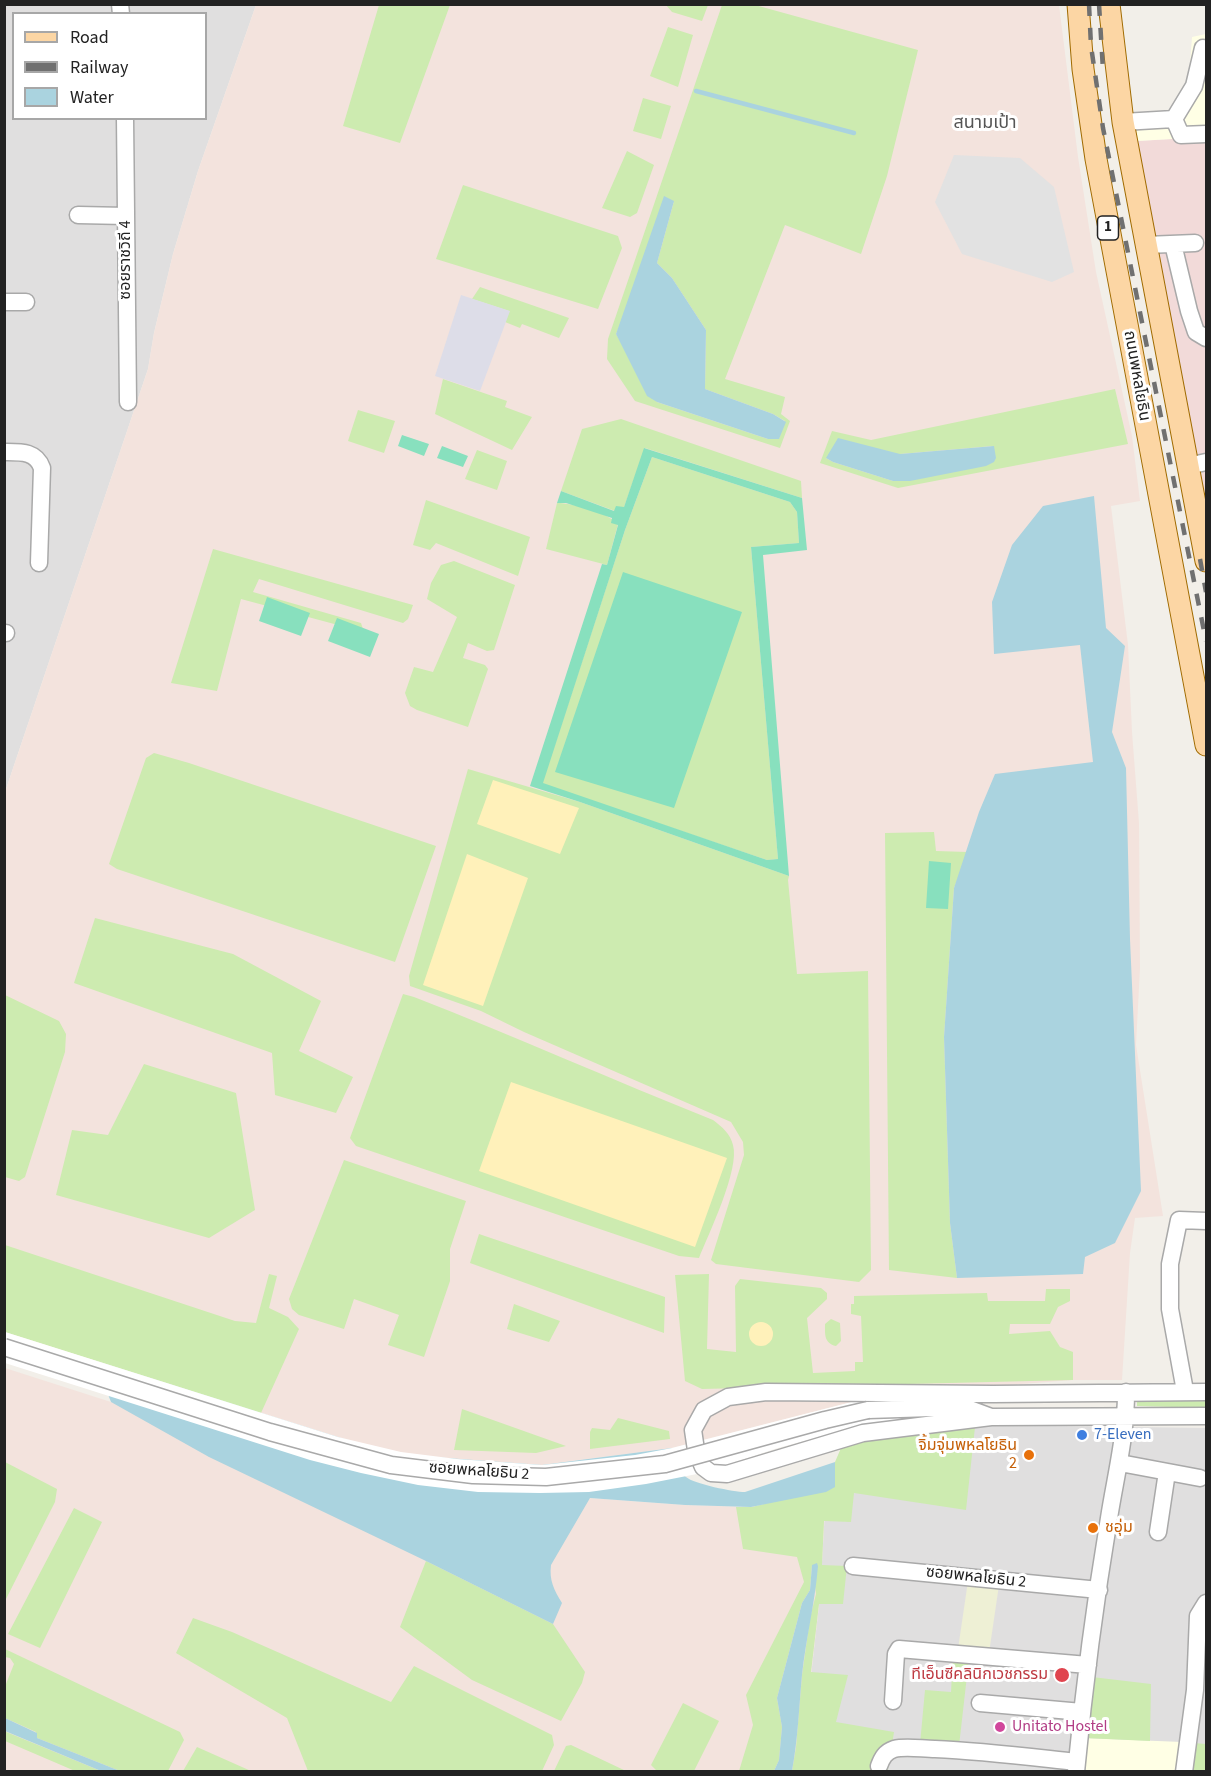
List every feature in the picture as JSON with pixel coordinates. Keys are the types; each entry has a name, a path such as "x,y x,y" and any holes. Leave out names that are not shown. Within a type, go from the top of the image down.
{"main road":[{"name":"ถนนพหลโยธิน","path":"1078,4 1083,69 1095,159 1206,745"},
{"name":"ถนนพหลโยธิน","path":"1109,4 1123,122 1146,245 1184,442 1197,464 1206,561"},
{"path":"1149,450 1184,442"}],"street":[{"path":"1174,119 1194,86 1203,48"},
{"path":"1123,122 1174,119"},
{"path":"1174,119 1181,135 1206,134"},
{"name":"ซอยราชวิถี 4","path":"125,120 128,402"},
{"path":"78,214 126,216"},
{"path":"1146,245 1195,243"},
{"path":"1173,244 1189,311 1197,332 1206,338"},
{"path":"4,302 26,302"},
{"path":"4,452 33,455 39,460 42,468 39,563"},
{"path":"1185,1391 1170,1309 1170,1264 1179,1220 1206,1221"},
{"name":"ซอยพหลโยธิน 2","path":"4,1347 270,1432 391,1465 473,1474 546,1477 665,1464 868,1410 964,1407 991,1416 1206,1416"},
{"path":"991,1416 863,1433 727,1474 711,1473 703,1467 693,1430 704,1410 728,1397 766,1392 993,1394"},
{"path":"879,1766 882,1757 888,1752 908,1748 970,1750 1077,1767 1088,1665 1109,1517 1120,1463 1126,1415 1126,1392"},
{"name":"ซอยพหลโยธิน 2","path":"964,1407 993,1394 1206,1392"},
{"path":"1120,1463 1200,1478"},
{"path":"1158,1532 1167,1472"},
{"name":"ซอยพหลโยธิน 2","path":"853,1566 1099,1590"},
{"path":"1184,1772 1195,1690 1198,1616 1206,1602"},
{"path":"893,1701 896,1654 899,1649 1088,1665"},
{"path":"980,1703 1082,1712"}],"shaded area":[{"path":"5,5 256,5 198,171 173,254 148,369 5,792"},
{"path":"256,5 1059,5 1078,157 1096,272 1132,436 1140,501 1111,506 1128,645 1139,823 1140,968 1136,1045 1163,1216 1135,1218 1130,1253 1122,1380 1073,1380 879,1395 672,1448 542,1465 392,1454 5,1332 5,792 148,369 173,254 198,171"},
{"path":"1206,34 1206,137 1137,141 1135,114 1167,116 1188,91 1192,37"},
{"path":"1206,137 1206,506 1137,141"},
{"path":"954,155 1020,158 1054,187 1074,272 1052,282 962,254 935,202"},
{"path":"461,295 510,311 480,391 435,376"},
{"path":"5,1368 111,1402 590,1498 751,1507 826,1492 820,1596 800,1771 5,1772"},
{"path":"994,1425 1206,1428 1206,1771 800,1772 820,1596 826,1492 835,1486 835,1462 975,1427"},
{"path":"968,1581 999,1585 989,1653 958,1649"},
{"path":"1084,1738 1182,1742 1178,1771 1081,1772"},
{"path":"933,1752 1069,1764 1069,1772 888,1772 890,1755"}],"green space":[{"path":"379,5 450,5 400,143 343,126"},
{"path":"666,5 708,5 702,21 672,12"},
{"path":"722,5 755,5 918,50 887,176 861,254 785,225 725,379 785,397 781,414 790,421 780,448 635,401 607,359 608,339","holes":["674,201 657,263 672,278 706,330 705,389 773,414 785,421 779,438 768,439 657,402 616,334"]},
{"path":"668,27 693,35 678,87 650,76"},
{"path":"643,98 671,106 661,139 633,131"},
{"path":"627,151 654,165 637,213 630,217 602,208"},
{"path":"463,185 618,236 622,248 598,309 436,259"},
{"path":"480,287 569,318 559,338 522,324 520,328 505,322 509,311 472,299"},
{"path":"443,379 507,401 505,407 532,417 512,450 435,414"},
{"path":"1115,389 1128,444 898,488 820,463 832,431 871,440","holes":["993,446 893,481 826,458"]},
{"path":"358,410 395,421 384,453 348,441"},
{"path":"621,419 801,481 802,498 645,448 624,507 615,511 561,491 582,429"},
{"path":"402,435 429,444 424,456 398,446"},
{"path":"442,446 468,456 463,467 437,458"},
{"path":"644,448 802,498 807,550 763,555 789,876 530,786 602,564 607,565 618,525 611,523 612,518 566,503 557,503 561,491 614,511 616,506 624,507","holes":["652,457 790,502 797,512 799,543 751,547 778,859 767,860 543,783 625,530"]},
{"path":"477,450 507,461 497,490 465,479"},
{"path":"652,457 790,502 797,512 799,543 751,547 778,859 767,860 542,784 625,530"},
{"path":"426,500 530,537 518,576 436,543 430,550 413,545"},
{"path":"557,503 590,509 618,524 607,565 546,549"},
{"path":"213,549 413,605 408,619 403,623 259,579 253,592 361,623 364,632 241,599 217,691 171,683"},
{"path":"454,561 515,585 494,650 487,651 468,643 463,658 485,665 488,669 468,727 417,710 410,706 405,693 414,667 433,672 457,617 427,599 431,583 441,565"},
{"path":"623,572 742,612 674,808 555,772"},
{"path":"267,597 310,613 301,636 259,621"},
{"path":"337,618 379,634 370,657 328,641"},
{"path":"154,753 436,846 395,962 117,869 109,864 146,758"},
{"path":"468,769 580,802 789,876 797,974 868,971 871,1270 859,1282 716,1264 711,1260 744,1155 743,1142 731,1122 481,1011 410,986 409,976"},
{"path":"934,832 936,851 968,852 954,888 944,1037 950,1223 957,1278 889,1270 885,833"},
{"path":"929,861 951,863 948,909 926,908"},
{"path":"95,918 233,954 321,1001 299,1051 353,1077 336,1113 275,1095 272,1053 74,983"},
{"path":"403,994 713,1120 722,1128 730,1137 733,1145 732,1169 728,1185 699,1258 679,1256 356,1146 350,1138"},
{"path":"5,995 59,1021 66,1034 65,1052 25,1177 19,1181 5,1177"},
{"path":"144,1064 236,1093 255,1210 209,1238 56,1195 72,1130 108,1135"},
{"path":"344,1160 466,1201 450,1249 450,1281 424,1357 388,1345 399,1315 354,1299 344,1329 299,1315 292,1309 289,1299"},
{"path":"479,1234 665,1297 664,1333 470,1263"},
{"path":"5,1245 235,1321 256,1323 269,1274 277,1276 269,1308 288,1317 299,1329 261,1413 5,1332"},
{"path":"709,1274 707,1349 736,1352 735,1286 740,1279 821,1288 827,1293 827,1299 807,1318 813,1373 855,1371 855,1362 863,1362 861,1316 851,1314 854,1296 987,1293 988,1301 1045,1301 1046,1289 1070,1289 1070,1301 1058,1307 1050,1324 1010,1324 1009,1334 1050,1331 1060,1347 1073,1352 1073,1380 702,1389 685,1381 675,1275"},
{"path":"514,1304 560,1321 549,1342 507,1329"},
{"path":"831,1319 840,1323 841,1341 836,1346 827,1341 825,1335 825,1324"},
{"path":"1137,1398 1206,1399 1206,1408 1137,1406"},
{"path":"462,1409 566,1446 536,1453 454,1450"},
{"path":"618,1418 669,1431 670,1439 590,1449 592,1428 610,1430"},
{"path":"975,1427 966,1510 854,1493 851,1522 824,1521 822,1565 847,1566 843,1604 819,1604 811,1672 848,1675 836,1722 894,1732 888,1771 792,1771 802,1675 810,1618 816,1594 812,1565 810,1590 802,1603 777,1698 782,1727 779,1760 774,1771 739,1771 753,1725 746,1695 804,1582 797,1557 743,1549 736,1507 752,1507 835,1486 835,1462 841,1448 863,1440"},
{"path":"5,1462 57,1489 55,1502 5,1601"},
{"path":"74,1508 102,1522 40,1648 8,1634"},
{"path":"426,1561 553,1624 585,1672 582,1683 561,1721 472,1680 400,1627"},
{"path":"193,1618 232,1632 391,1702 414,1666 552,1735 554,1745 542,1771 308,1771 287,1718 176,1653"},
{"path":"5,1649 180,1732 184,1740 168,1771 120,1771 37,1738 36,1732 5,1718 4,1689 14,1664 10,1658 5,1657"},
{"path":"953,1657 969,1658 959,1746 920,1744 925,1690 951,1692"},
{"path":"1092,1677 1151,1684 1150,1741 1084,1738"},
{"path":"683,1703 719,1721 694,1771 657,1771 651,1765"},
{"path":"4,1731 101,1771 75,1771 5,1741"},
{"path":"1193,1743 1206,1744 1206,1771 1189,1772"},
{"path":"571,1745 626,1771 554,1771 566,1746"},
{"path":"197,1747 251,1771 183,1771"}],"sand":[{"path":"493,780 579,808 560,854 477,824"},
{"path":"467,854 528,878 483,1006 423,985"},
{"path":"511,1082 727,1158 695,1247 479,1171"},
{"path":"761,1322 770,1325 773,1334 770,1343 761,1346 752,1343 749,1334 752,1325"}],"water":[{"path":"664,196 674,201 657,263 672,278 706,330 705,389 773,414 786,422 779,439 768,439 657,402 647,396 616,334"},
{"path":"838,438 900,454 994,446 996,458 994,462 986,466 910,481 893,481 826,458"},
{"path":"1094,496 1106,628 1125,646 1112,732 1126,768 1130,939 1141,1191 1115,1243 1085,1257 1083,1274 957,1278 950,1223 944,1037 954,888 979,812 995,774 1093,762 1080,645 994,654 992,602 1012,545 1043,506"},
{"path":"95,1361 392,1454 542,1465 672,1448 683,1474 690,1480 714,1487 745,1492 835,1462 835,1487 826,1492 751,1507 590,1498 551,1565 553,1585 562,1603 553,1624 209,1457 111,1402"},
{"path":"817,1563 817,1580 802,1675 792,1771 774,1771 779,1760 782,1727 777,1698 802,1603 810,1590 812,1565"},
{"path":"5,1718 37,1733 37,1738 120,1771 101,1771 5,1731"}],"pier":[{"path":"5,1332 338,1437 401,1452 457,1459 542,1465 635,1455 672,1448 879,1395 921,1397 919,1423 868,1424 778,1448 702,1473 646,1484 589,1492 478,1492 418,1485 310,1460 5,1363"}],"waterway":[{"path":"696,91 854,133"}],"railway":[{"path":"1089,4 1091,46 1103,128 1206,641"},
{"path":"1099,4 1103,70"},
{"path":"1200,559 1206,592"}],"place":[{"name":"7-Eleven","path":"1082,1435"},
{"name":"จิ้มจุ่มพหลโยธิน 2","path":"1029,1455"},
{"name":"ชอุ่ม","path":"1093,1528"},
{"name":"ทีเอ็นซีคลินิกเวชกรรม","path":"1062,1675"},
{"name":"Unitato Hostel","path":"1000,1727"}],"district":[{"name":"สนามเป้า","path":"985,124"}]}
